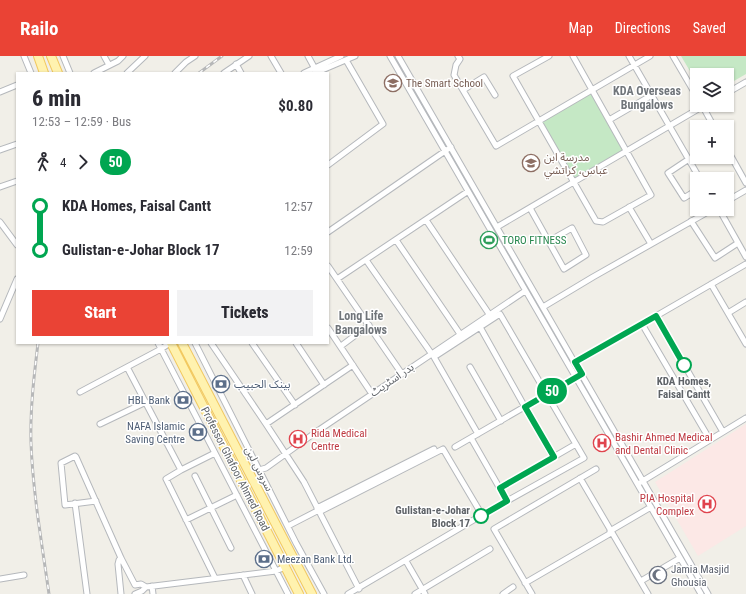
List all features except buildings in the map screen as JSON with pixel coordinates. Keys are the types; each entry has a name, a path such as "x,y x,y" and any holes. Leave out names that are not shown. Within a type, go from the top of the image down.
{"main road":[{"path":"38,56 44,72"},
{"path":"51,56 58,72"},
{"name":"Professor Ghafoor Ahmed Road","path":"171,344 299,594"},
{"path":"183,344 312,594"},
{"path":"239,476 249,472"}],"street":[{"path":"24,56 31,72"},
{"path":"63,56 70,72"},
{"path":"104,56 109,65"},
{"path":"96,72 123,56"},
{"path":"128,72 145,56"},
{"path":"176,72 186,62 195,56"},
{"path":"225,72 249,56"},
{"path":"271,56 280,72"},
{"path":"308,56 314,70"},
{"path":"314,70 341,56"},
{"path":"314,70 355,56"},
{"path":"390,56 525,291 708,594"},
{"path":"398,56 582,374 640,483 651,507 701,594"},
{"path":"545,57 513,76 596,220 603,222 651,195 573,56"},
{"path":"629,56 696,172"},
{"path":"461,57 456,65 454,76 496,146 650,56"},
{"path":"673,56 690,85"},
{"path":"329,163 383,124 346,60"},
{"path":"236,64 240,72"},
{"path":"463,90 484,77 495,96"},
{"path":"734,90 745,84"},
{"path":"0,92 16,86"},
{"path":"609,120 652,95"},
{"path":"497,227 574,183 691,112"},
{"path":"0,150 16,144"},
{"path":"329,231 451,148"},
{"path":"689,159 668,173 684,198 690,194"},
{"path":"734,162 746,183"},
{"path":"0,187 16,181"},
{"path":"734,197 746,190"},
{"path":"337,279 467,192"},
{"path":"629,207 651,244"},
{"path":"530,208 564,269 586,255 572,228 549,241"},
{"path":"543,307 701,216"},
{"path":"723,216 746,257"},
{"path":"426,220 489,314"},
{"path":"0,222 16,244"},
{"path":"691,222 715,258 738,244"},
{"path":"396,240 460,334"},
{"path":"366,260 432,353"},
{"path":"575,362 746,264"},
{"path":"329,267 402,374"},
{"path":"0,319 16,281"},
{"path":"711,284 746,344"},
{"name":"بدر اسٹریٹ","path":"259,470 266,468 489,314 525,291"},
{"path":"728,313 746,302"},
{"path":"348,594 359,589 482,515 584,458 500,314 434,357 478,434"},
{"path":"656,316 723,432"},
{"path":"642,324 710,440"},
{"path":"341,346 369,325"},
{"path":"480,327 554,457"},
{"path":"329,329 372,394"},
{"path":"158,344 288,594"},
{"path":"80,392 168,344"},
{"name":"سروس لین","path":"196,344 324,594"},
{"path":"211,344 286,453 304,482 359,589"},
{"path":"253,344 295,405"},
{"path":"297,344 324,385"},
{"path":"266,424 353,365"},
{"path":"470,366 501,421"},
{"path":"127,367 181,470"},
{"path":"455,447 582,374"},
{"path":"100,424 146,402"},
{"path":"640,483 746,418"},
{"path":"471,438 507,501"},
{"path":"500,488 576,444"},
{"path":"288,526 434,449"},
{"path":"318,510 443,449 482,515"},
{"path":"215,578 166,481 168,477 216,453"},
{"path":"96,501 65,505 60,464 62,462 75,456 96,501 121,558 135,585 142,584 146,587"},
{"path":"532,594 494,529 596,468"},
{"path":"195,476 231,548"},
{"path":"580,478 648,594"},
{"path":"186,520 237,495"},
{"path":"75,504 87,594"},
{"path":"525,583 651,507"},
{"path":"415,594 424,592 490,548"},
{"path":"121,558 118,564 121,594"},
{"path":"641,581 680,558"},
{"path":"406,561 424,592"},
{"path":"135,594 142,591 146,587 243,575 276,570 285,567"},
{"path":"0,579 24,575"},
{"path":"243,575 252,594"},
{"path":"152,586 153,594"},
{"path":"503,594 513,587"}],"shaded area":[{"name":"PIA Hospital Complex","path":"746,424 746,526 698,556 655,482"}],"green space":[{"path":"681,56 746,56 746,74 734,81 734,68 690,68 690,71"},
{"path":"592,90 626,151 574,183 539,121"}],"railway":[{"path":"200,72 222,56"},
{"path":"38,344 32,406 31,443 36,500 49,594"}],"bus line":[{"name":"50","path":"481,516 507,501 500,488 554,457 525,407 582,374 575,362 656,316 684,365"}],"place":[{"name":"The Smart School","path":"393,83"},
{"name":"مدرسة ابن عباس، كراتشي","path":"531,163"},
{"name":"TORO FITNESS","path":"489,240"},
{"name":"KDA Homes, Faisal Cantt","path":"684,365"},
{"name":"بينک الحبيب","path":"221,384"},
{"name":"HBL Bank","path":"183,400"},
{"name":"NAFA Islamic Saving Centre","path":"198,432"},
{"name":"Rida Medical Centre","path":"298,439"},
{"name":"Bashir Ahmed Medical and Dental Clinic","path":"602,443"},
{"name":"PIA Hospital Complex","path":"707,504"},
{"name":"Gulistan-e-Johar Block 17","path":"481,516"},
{"name":"Meezan Bank Ltd.","path":"264,559"},
{"name":"Jamia Masjid Ghousia","path":"658,575"}],"district":[{"name":"KDA Overseas Bungalows","path":"647,98"},
{"name":"Long Life Bangalows","path":"361,323"}]}
